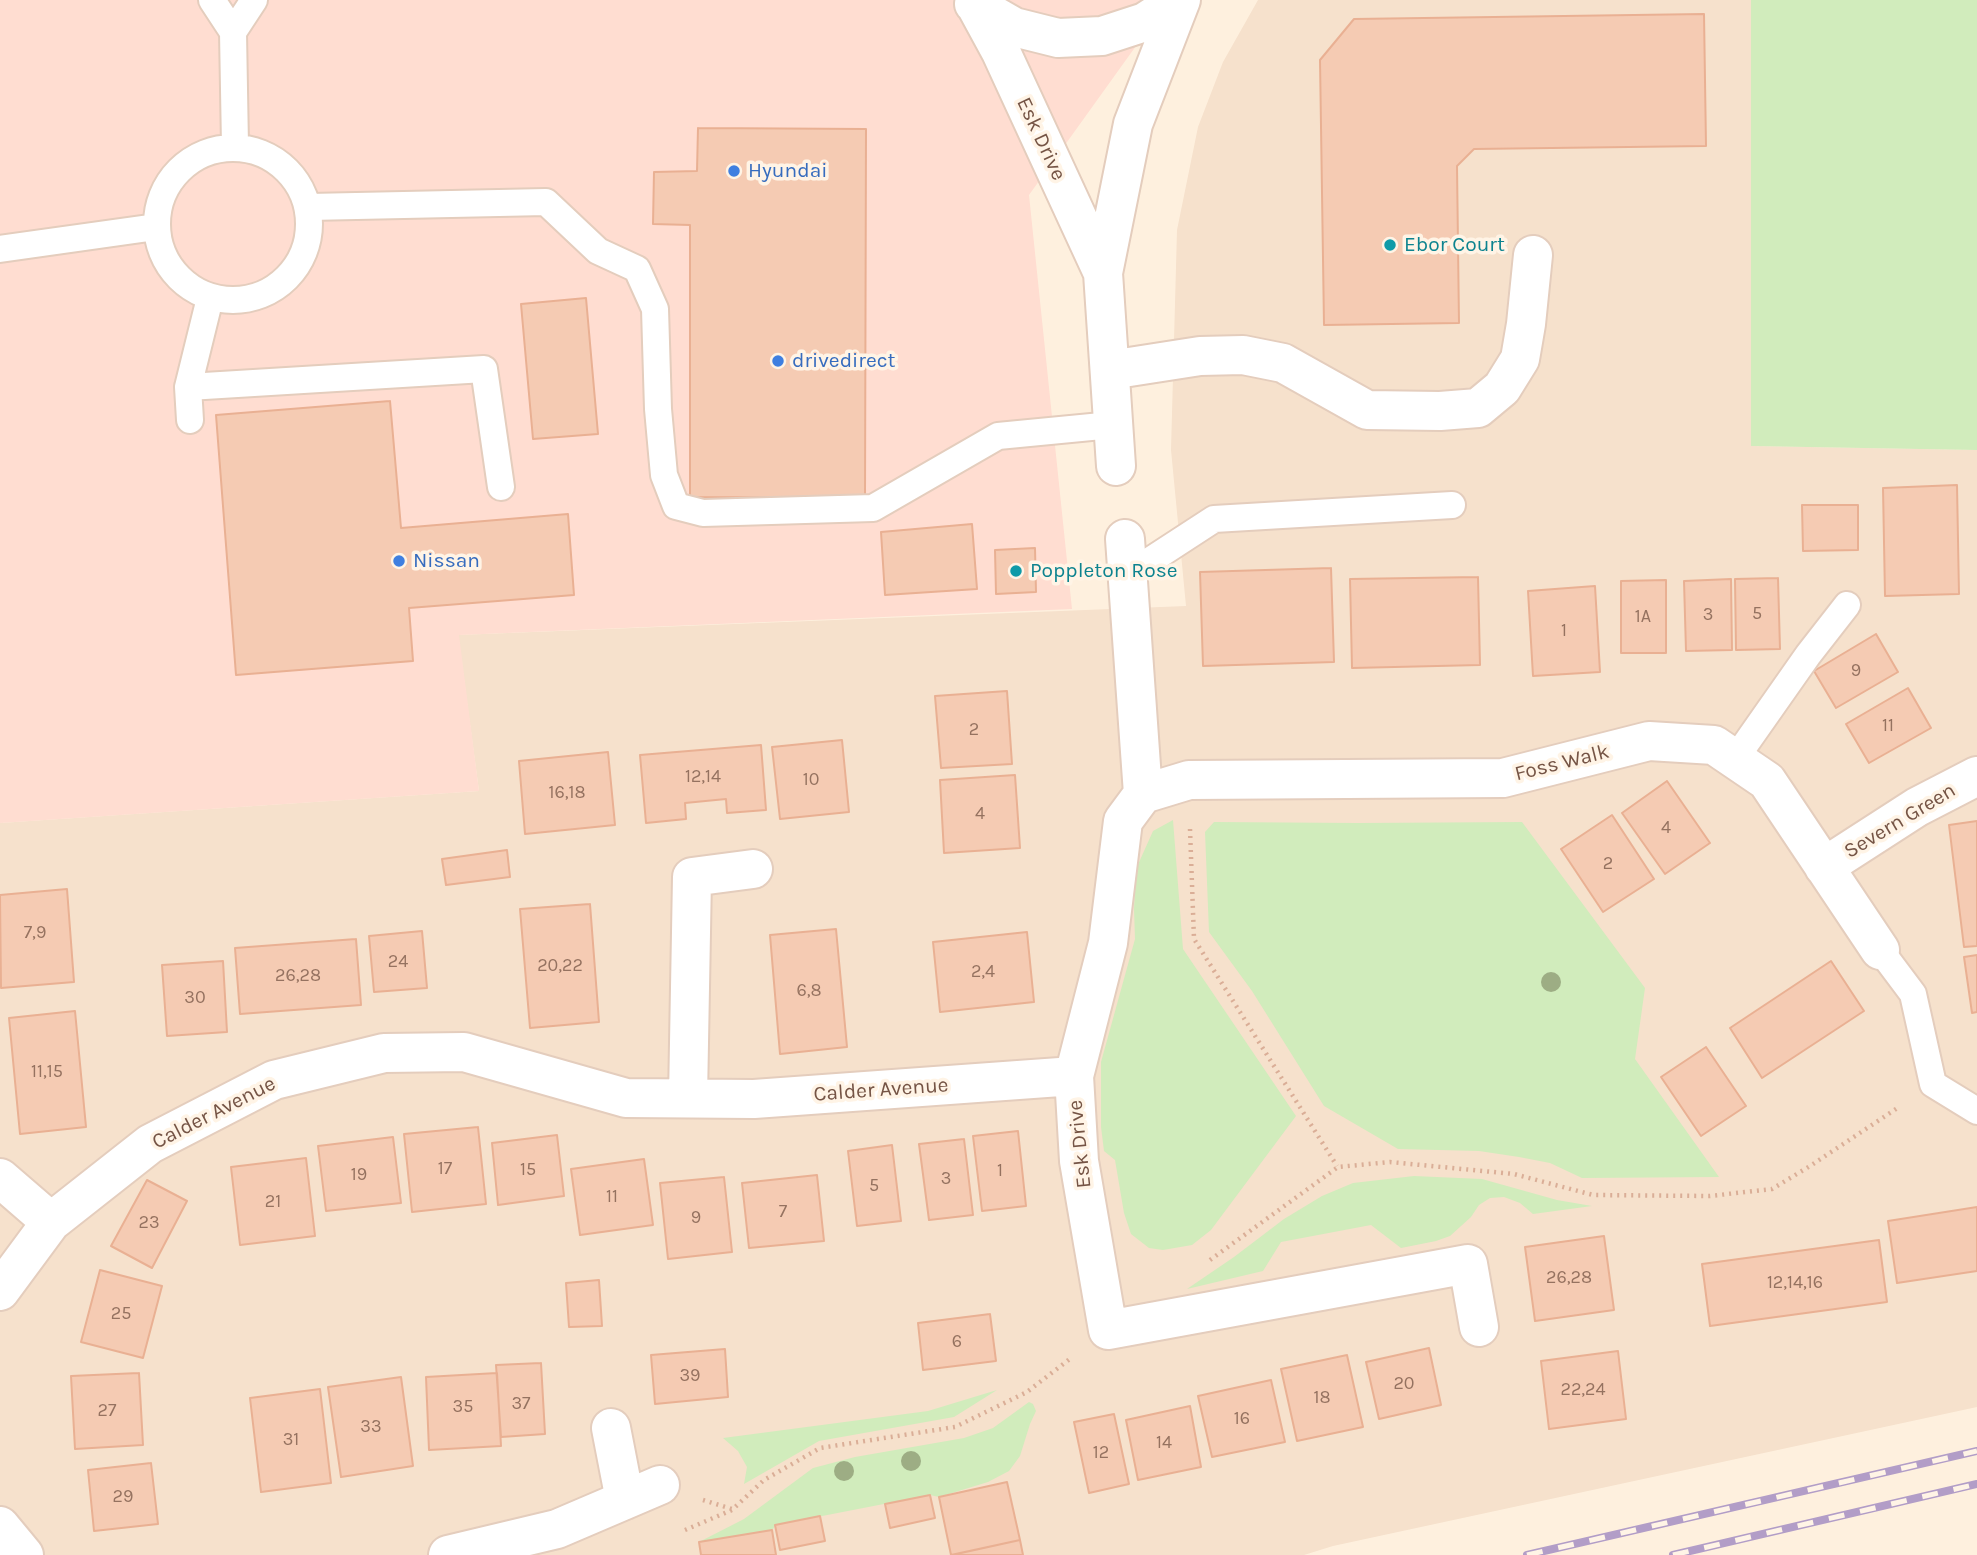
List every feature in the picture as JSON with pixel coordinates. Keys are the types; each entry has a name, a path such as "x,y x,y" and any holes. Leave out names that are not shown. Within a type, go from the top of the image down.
{"street":[{"path":"973,3 1014,27 1058,38 1102,36 1144,22 1180,0"},
{"name":"Esk Drive","path":"1116,466 1103,273 1133,124 1180,0"},
{"name":"Esk Drive","path":"973,3 1002,52 1103,273"},
{"path":"1110,370 1200,356 1243,355 1283,363 1367,410 1440,411 1478,408 1502,388 1520,359 1533,255"},
{"path":"1126,557 1143,794"},
{"name":"Foss Walk","path":"1143,794 1189,780 1503,778 1649,741 1714,745 1767,781 1880,950"},
{"name":"Severn Green","path":"1824,867 1917,807 1977,776"},
{"name":"Esk Drive","path":"1143,794 1123,821 1108,943 1074,1076 1079,1161 1108,1330 1468,1264 1479,1326"},
{"path":"688,1098 692,877 753,869"},
{"name":"Calder Avenue","path":"0,1291 51,1222 150,1144 274,1080 384,1053 464,1052 626,1098 754,1099 1074,1076"},
{"path":"0,1178 51,1222"},
{"path":"611,1428 625,1500"},
{"path":"448,1555 557,1529 660,1485"},
{"path":"0,1526 24,1555"}],"lane":[{"path":"212,0 233,32 235,146"},
{"path":"233,32 254,0"},
{"path":"235,146 258,151 282,164 303,190 309,207 311,229 304,255 288,277 264,294 237,301 210,298 195,291 174,274 157,239 156,227 157,212 165,187 173,174 194,158 216,149 235,146"},
{"path":"309,207 546,202 598,251 638,269 655,309 657,409 664,475 676,506 703,513 873,508 998,436 1112,425"},
{"path":"0,249 156,227"},
{"path":"190,420 188,387 210,298"},
{"path":"188,387 484,369 501,487"},
{"path":"1126,557 1214,519 1452,505"},
{"path":"1735,759 1808,655 1847,605"},
{"path":"1880,950 1913,994 1933,1084 1977,1111"}],"path":[{"path":"1189,780 1194,939 1338,1167"}],"shaded area":[{"path":"0,0 1169,0 1029,195 1072,609 459,635 479,791 0,823"},
{"path":"1258,0 1751,0 1752,446 1977,450 1977,1407 1333,1546 1304,1555 0,1555 0,823 479,791 458,635 1186,606 1171,450 1177,230 1198,127 1223,62"}],"green space":[{"path":"1751,0 1977,0 1977,450 1751,446"},
{"path":"1173,820 1183,949 1296,1116 1211,1230 1192,1245 1163,1250 1149,1248 1131,1234 1124,1213 1115,1160 1104,1151 1101,1127 1101,1062 1135,939 1136,869 1153,831"},
{"path":"1214,822 1522,822 1645,988 1635,1059 1719,1177 1582,1178 1550,1163 1519,1157 1479,1151 1398,1149 1324,1106 1252,991 1209,932 1205,832"},
{"path":"1414,1176 1482,1179 1557,1200 1592,1206 1533,1214 1520,1203 1504,1197 1490,1198 1479,1205 1471,1217 1450,1236 1436,1241 1401,1248 1371,1225 1281,1242 1263,1271 1187,1289 1284,1219 1322,1196 1353,1183"},
{"path":"997,1390 954,1417 819,1441 744,1484 747,1467 738,1451 723,1438 928,1411"},
{"path":"1029,1402 1036,1411 1020,1456 1009,1471 988,1482 939,1497 930,1495 776,1525 772,1530 699,1542 744,1519 813,1468 855,1457 964,1438 993,1428"}],"building":[{"name":"Ebor Court","path":"1704,14 1706,146 1474,149 1457,166 1459,323 1324,325 1320,60 1354,19"},
{"name":"drivedirect","path":"698,128 866,129 865,498 690,497 690,225 653,224 654,172 697,171"},
{"path":"586,298 598,434 533,439 521,304"},
{"name":"Nissan","path":"390,401 401,528 568,514 574,595 409,608 413,661 236,675 216,415"},
{"path":"1957,485 1959,594 1885,596 1883,488"},
{"path":"1802,505 1858,505 1858,550 1803,551"},
{"path":"972,524 977,589 885,595 881,532"},
{"name":"Poppleton Rose","path":"1035,548 1036,592 996,594 995,550"},
{"path":"1331,568 1334,662 1203,666 1200,572"},
{"path":"1478,577 1480,665 1352,668 1350,579"},
{"path":"1778,578 1780,649 1736,650 1735,579"},
{"path":"1731,579 1732,650 1686,651 1684,581"},
{"path":"1666,580 1666,653 1621,653 1621,581"},
{"path":"1595,586 1600,672 1533,676 1528,591"},
{"path":"1876,634 1898,672 1836,708 1814,671"},
{"path":"1908,688 1931,728 1869,763 1846,724"},
{"path":"1007,691 1012,764 941,768 935,696"},
{"path":"842,740 849,812 780,819 772,747"},
{"path":"761,745 766,810 727,813 726,799 685,803 686,819 646,823 640,755"},
{"path":"608,752 615,825 525,834 519,761"},
{"path":"1015,775 1020,848 944,853 940,780"},
{"path":"1667,781 1710,843 1665,874 1622,813"},
{"path":"1612,815 1654,879 1603,912 1561,849"},
{"path":"1977,821 1977,946 1964,947 1949,825"},
{"path":"507,850 510,877 446,885 442,859"},
{"path":"67,889 74,982 1,988 0,895"},
{"path":"590,904 599,1022 530,1028 520,909"},
{"path":"836,929 847,1047 780,1054 770,935"},
{"path":"422,931 427,988 374,992 369,936"},
{"path":"1027,932 1034,1002 940,1012 933,942"},
{"path":"356,939 361,1005 240,1014 235,948"},
{"path":"1977,955 1977,1012 1972,1013 1964,957"},
{"path":"223,961 227,1032 167,1036 162,965"},
{"path":"1831,961 1864,1011 1762,1078 1730,1028"},
{"path":"75,1011 86,1127 20,1134 9,1018"},
{"path":"1706,1047 1746,1106 1701,1136 1661,1077"},
{"path":"478,1127 486,1204 412,1212 404,1134"},
{"path":"1018,1131 1026,1206 982,1211 973,1136"},
{"path":"557,1135 564,1196 498,1205 492,1143"},
{"path":"393,1137 401,1203 326,1211 318,1146"},
{"path":"964,1139 973,1215 929,1220 919,1144"},
{"path":"892,1145 901,1221 857,1226 848,1151"},
{"path":"306,1158 315,1236 240,1245 231,1167"},
{"path":"644,1159 653,1225 580,1235 571,1169"},
{"path":"817,1175 824,1241 749,1248 742,1183"},
{"path":"724,1177 732,1252 668,1259 660,1183"},
{"path":"147,1180 187,1201 152,1268 111,1246"},
{"path":"1977,1207 1977,1271 1897,1283 1888,1221"},
{"path":"1604,1236 1614,1310 1535,1321 1525,1247"},
{"path":"1879,1240 1887,1302 1710,1326 1702,1264"},
{"path":"100,1270 162,1286 143,1358 81,1342"},
{"path":"599,1280 602,1326 569,1327 566,1283"},
{"path":"990,1314 996,1361 923,1370 918,1323"},
{"path":"1429,1348 1441,1405 1379,1419 1366,1362"},
{"path":"725,1349 728,1397 655,1404 651,1355"},
{"path":"1618,1351 1626,1419 1549,1429 1541,1361"},
{"path":"1347,1355 1363,1427 1297,1441 1281,1369"},
{"path":"541,1363 545,1434 501,1437 496,1365"},
{"path":"139,1373 143,1445 75,1449 71,1376"},
{"path":"497,1373 501,1446 429,1450 426,1377"},
{"path":"401,1377 413,1466 341,1477 328,1387"},
{"path":"1271,1380 1285,1442 1212,1457 1198,1396"},
{"path":"320,1389 331,1483 261,1492 250,1398"},
{"path":"1190,1406 1201,1467 1138,1480 1126,1420"},
{"path":"1114,1414 1129,1484 1089,1493 1074,1422"},
{"path":"151,1463 158,1524 94,1531 88,1470"},
{"path":"1007,1482 1020,1540 951,1555 939,1497"},
{"path":"930,1495 935,1518 890,1528 885,1504"},
{"path":"820,1516 825,1541 780,1550 775,1525"},
{"path":"772,1530 776,1555 701,1555 699,1542"},
{"path":"1020,1540 1023,1555 952,1555"}],"railway":[{"path":"1527,1555 1977,1451"},
{"path":"1673,1555 1977,1484"}],"place":[{"name":"Hyundai","path":"734,171"},
{"name":"Ebor Court","path":"1390,245"},
{"name":"drivedirect","path":"778,361"},
{"name":"Nissan","path":"399,561"},
{"name":"Poppleton Rose","path":"1016,571"}]}
